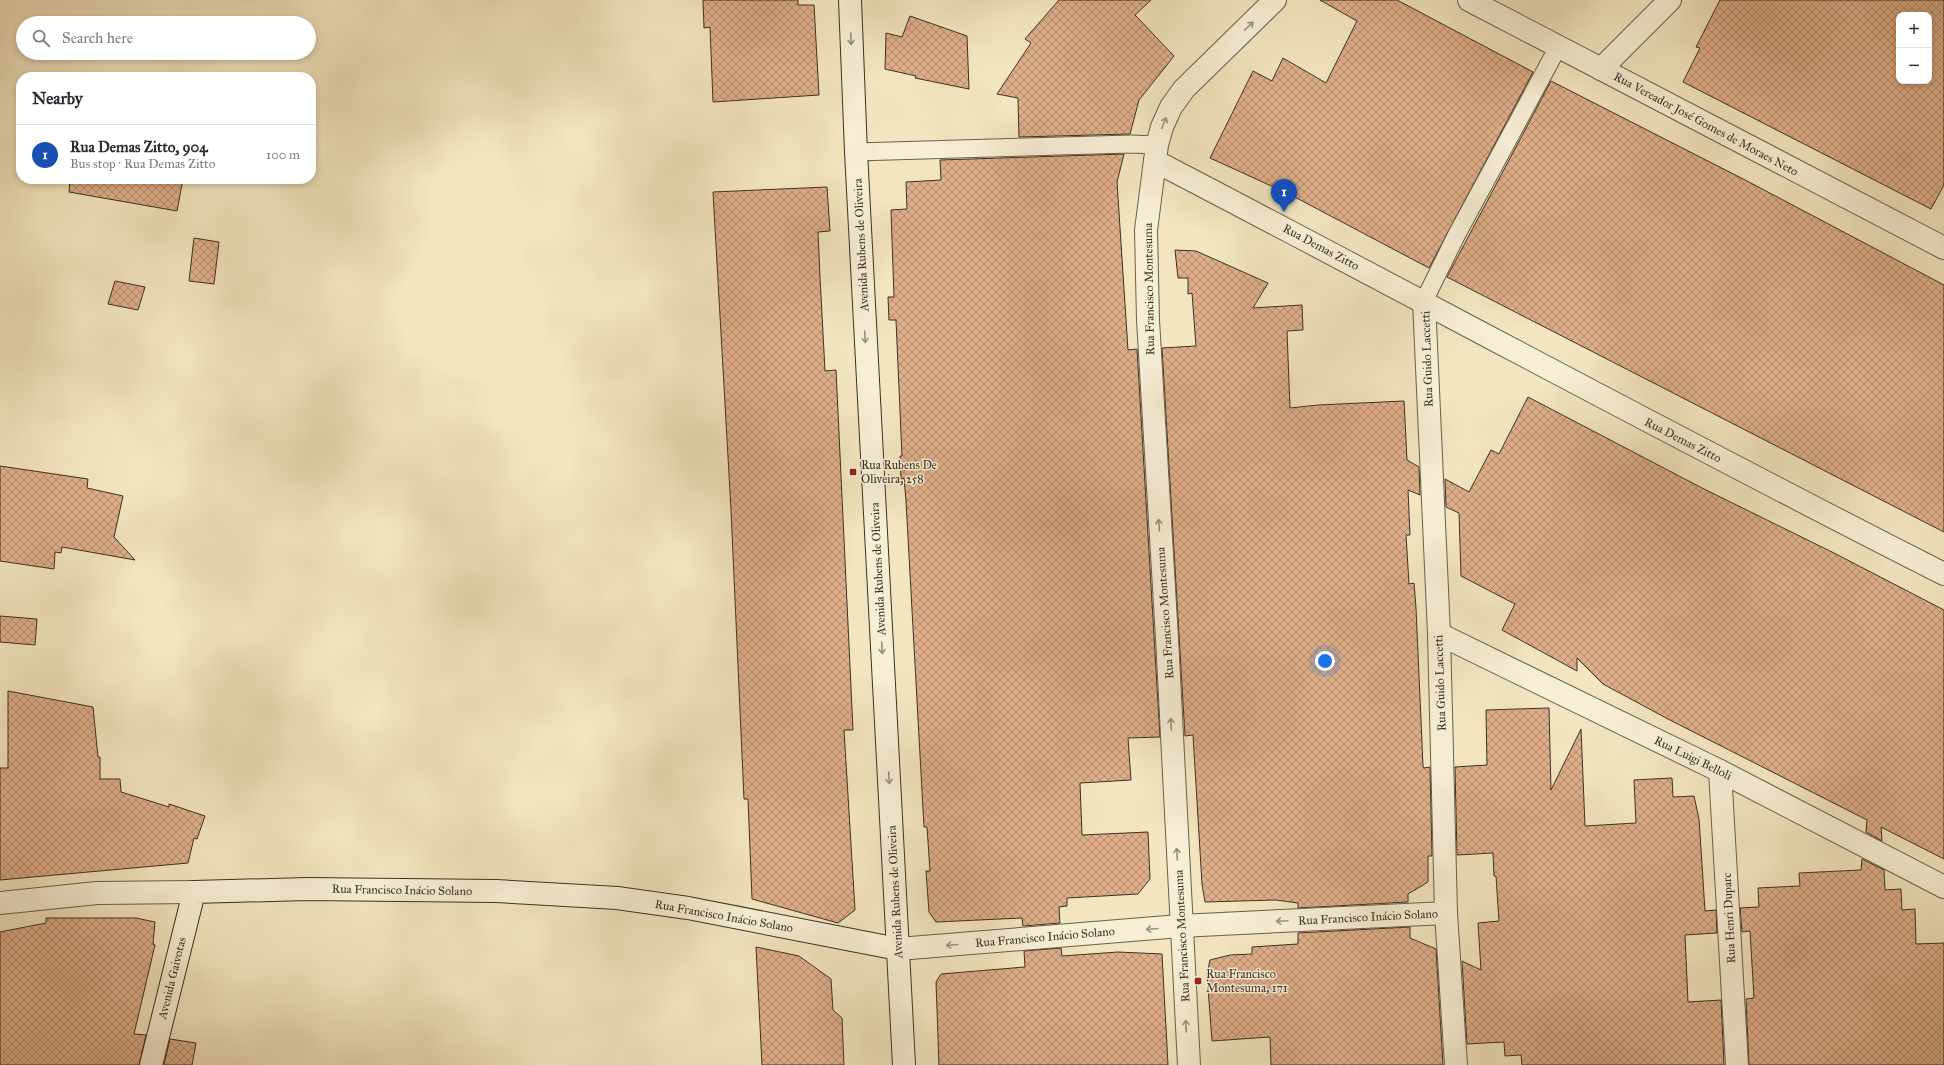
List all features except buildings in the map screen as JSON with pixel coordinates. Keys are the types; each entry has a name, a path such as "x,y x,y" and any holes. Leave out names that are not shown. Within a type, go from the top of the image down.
{"street":[{"name":"Avenida Rubens de Oliveira","path":"850,0 856,152 904,1065"},
{"name":"Rua Francisco Montesuma","path":"1189,1065 1180,926 1167,638 1148,320 1146,230 1156,153 1162,127 1171,107 1184,89 1275,0"},
{"name":"Rua Vereador José Gomes de Moraes Neto","path":"1469,0 1944,248"},
{"path":"1601,69 1670,0"},
{"name":"Rua Demas Zitto","path":"1156,153 1632,414 1944,574"},
{"name":"Rua Guido Laccetti","path":"1424,301 1438,634 1446,913 1456,1065"},
{"name":"Rua Luigi Belloli","path":"1438,634 1720,771 1944,887"},
{"name":"Rua Henri Duparc","path":"1720,771 1737,1065"},
{"name":"Rua Francisco Inácio Solano","path":"0,902 97,893 308,889 496,891 616,898 688,908 898,949 1180,926 1446,913"},
{"name":"Avenida Gaivotas","path":"151,1065 194,892"}],"lane":[{"path":"1424,301 1456,236 1558,47"},
{"path":"856,152 1131,144 1156,153"}],"place":[{"name":"Rua Demas Zitto, 904","path":"1284,212"},
{"name":"Rua Rubens De Oliveira, 258","path":"853,472"},
{"name":"Rua Francisco Montesuma, 171","path":"1198,981"}]}
